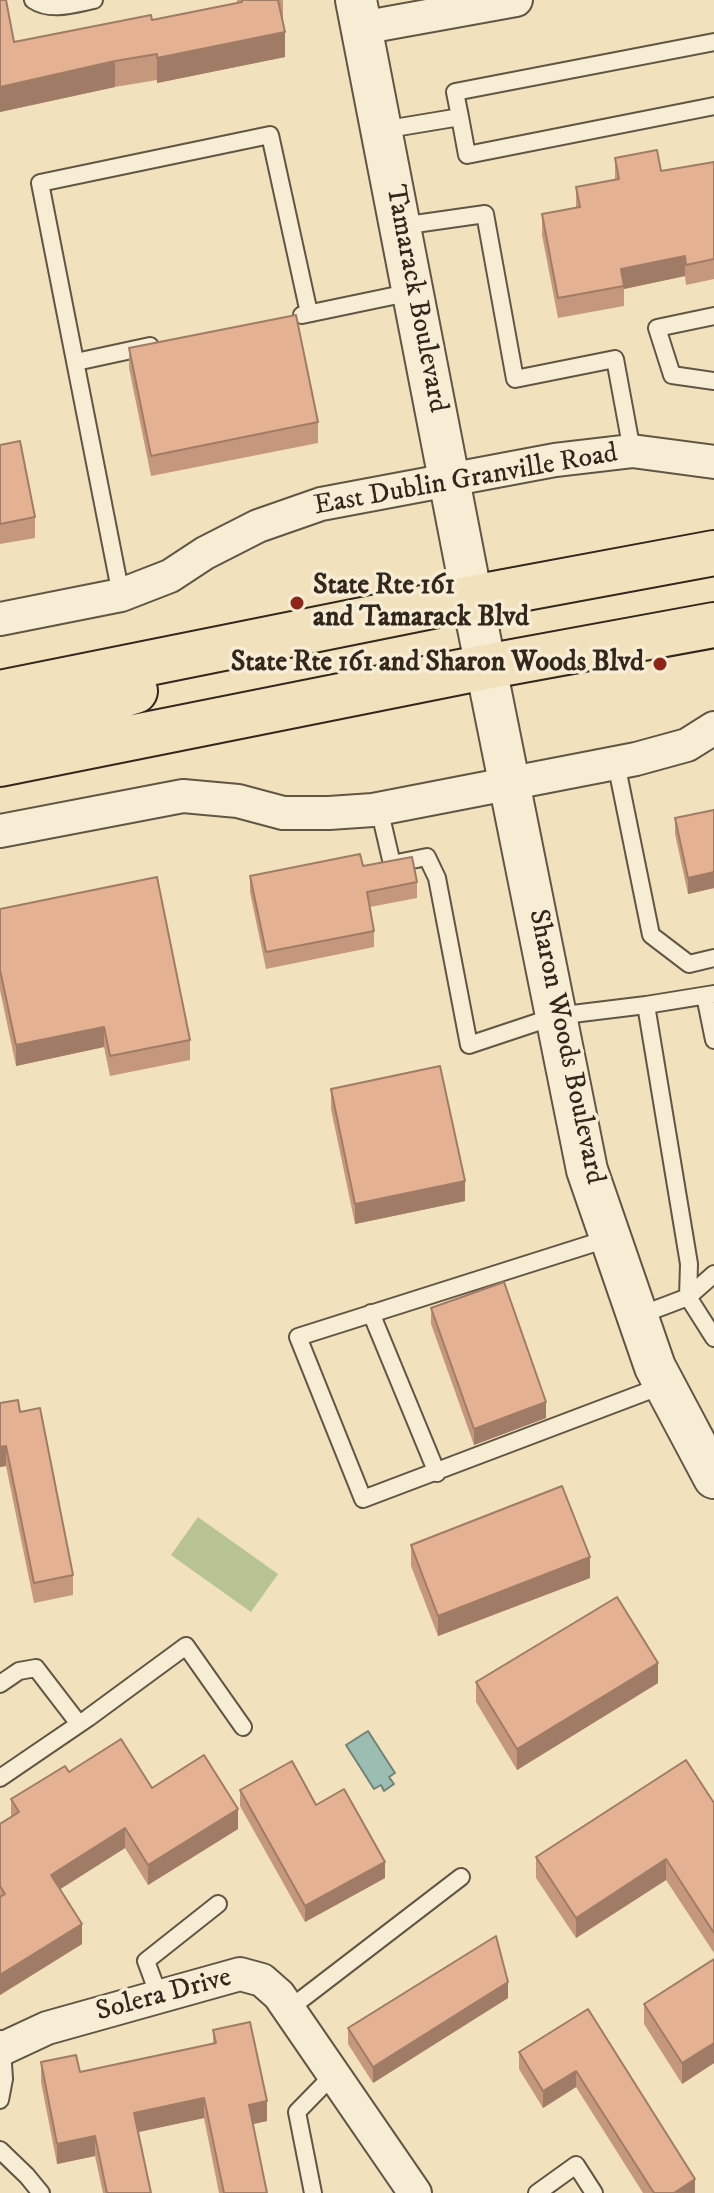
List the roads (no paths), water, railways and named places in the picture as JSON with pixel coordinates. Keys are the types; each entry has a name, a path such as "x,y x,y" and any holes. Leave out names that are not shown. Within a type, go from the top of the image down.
{"main road":[{"path":"0,693 472,598 714,553"},
{"path":"0,733 168,681 397,640 472,598"},
{"path":"0,764 485,667 714,625"}],"street":[{"path":"358,14 516,0"},
{"name":"Tamarack Boulevard","path":"358,14 472,598"},
{"name":"East Dublin Granville Road","path":"0,619 121,595 170,576 205,553 258,526 321,504 555,460 632,451 714,462"},
{"name":"Sharon Woods Boulevard","path":"472,598 587,1170 655,1367 714,1478"},
{"path":"0,831 183,796 238,801 283,813 379,808 616,763 687,745 714,728"},
{"name":"Solera Drive","path":"1,2048 47,2028 240,1974 262,1980 289,2009 415,2193"}],"lane":[{"path":"33,0 40,5 58,7 94,0"},
{"path":"714,42 455,92 467,155 714,106"},
{"path":"382,130 460,117"},
{"path":"121,595 40,183 270,135 309,313"},
{"path":"401,226 485,214 515,379 615,359 632,451"},
{"path":"280,319 414,292"},
{"path":"714,316 657,328 672,375 714,381"},
{"path":"76,362 163,344"},
{"path":"616,763 651,935 689,964 714,958"},
{"path":"379,808 392,864 427,857 437,878 469,1045 556,1016 710,995 714,1040"},
{"path":"646,1005 689,1264 688,1297 714,1338"},
{"path":"610,1238 298,1337 363,1499 664,1385"},
{"path":"638,1316 688,1297 714,1274"},
{"path":"371,1313 437,1473"},
{"path":"0,1778 186,1646 243,1727"},
{"path":"1,1679 36,1668 79,1724"},
{"path":"289,2009 461,1877"},
{"path":"159,1996 146,1961 218,1904"},
{"path":"0,2100 4,2079 1,2048"},
{"path":"313,2193 297,2112 334,2074"},
{"path":"0,2150 41,2193"},
{"path":"537,2193 576,2165 594,2193"}],"water":[{"path":"368,1731 395,1773 389,1777 394,1784 384,1791 381,1785 374,1789 346,1745"}],"place":[{"name":"State Rte 161 and Tamarack Blvd","path":"297,603"},
{"name":"State Rte 161 and Sharon Woods Blvd","path":"660,664"}]}
